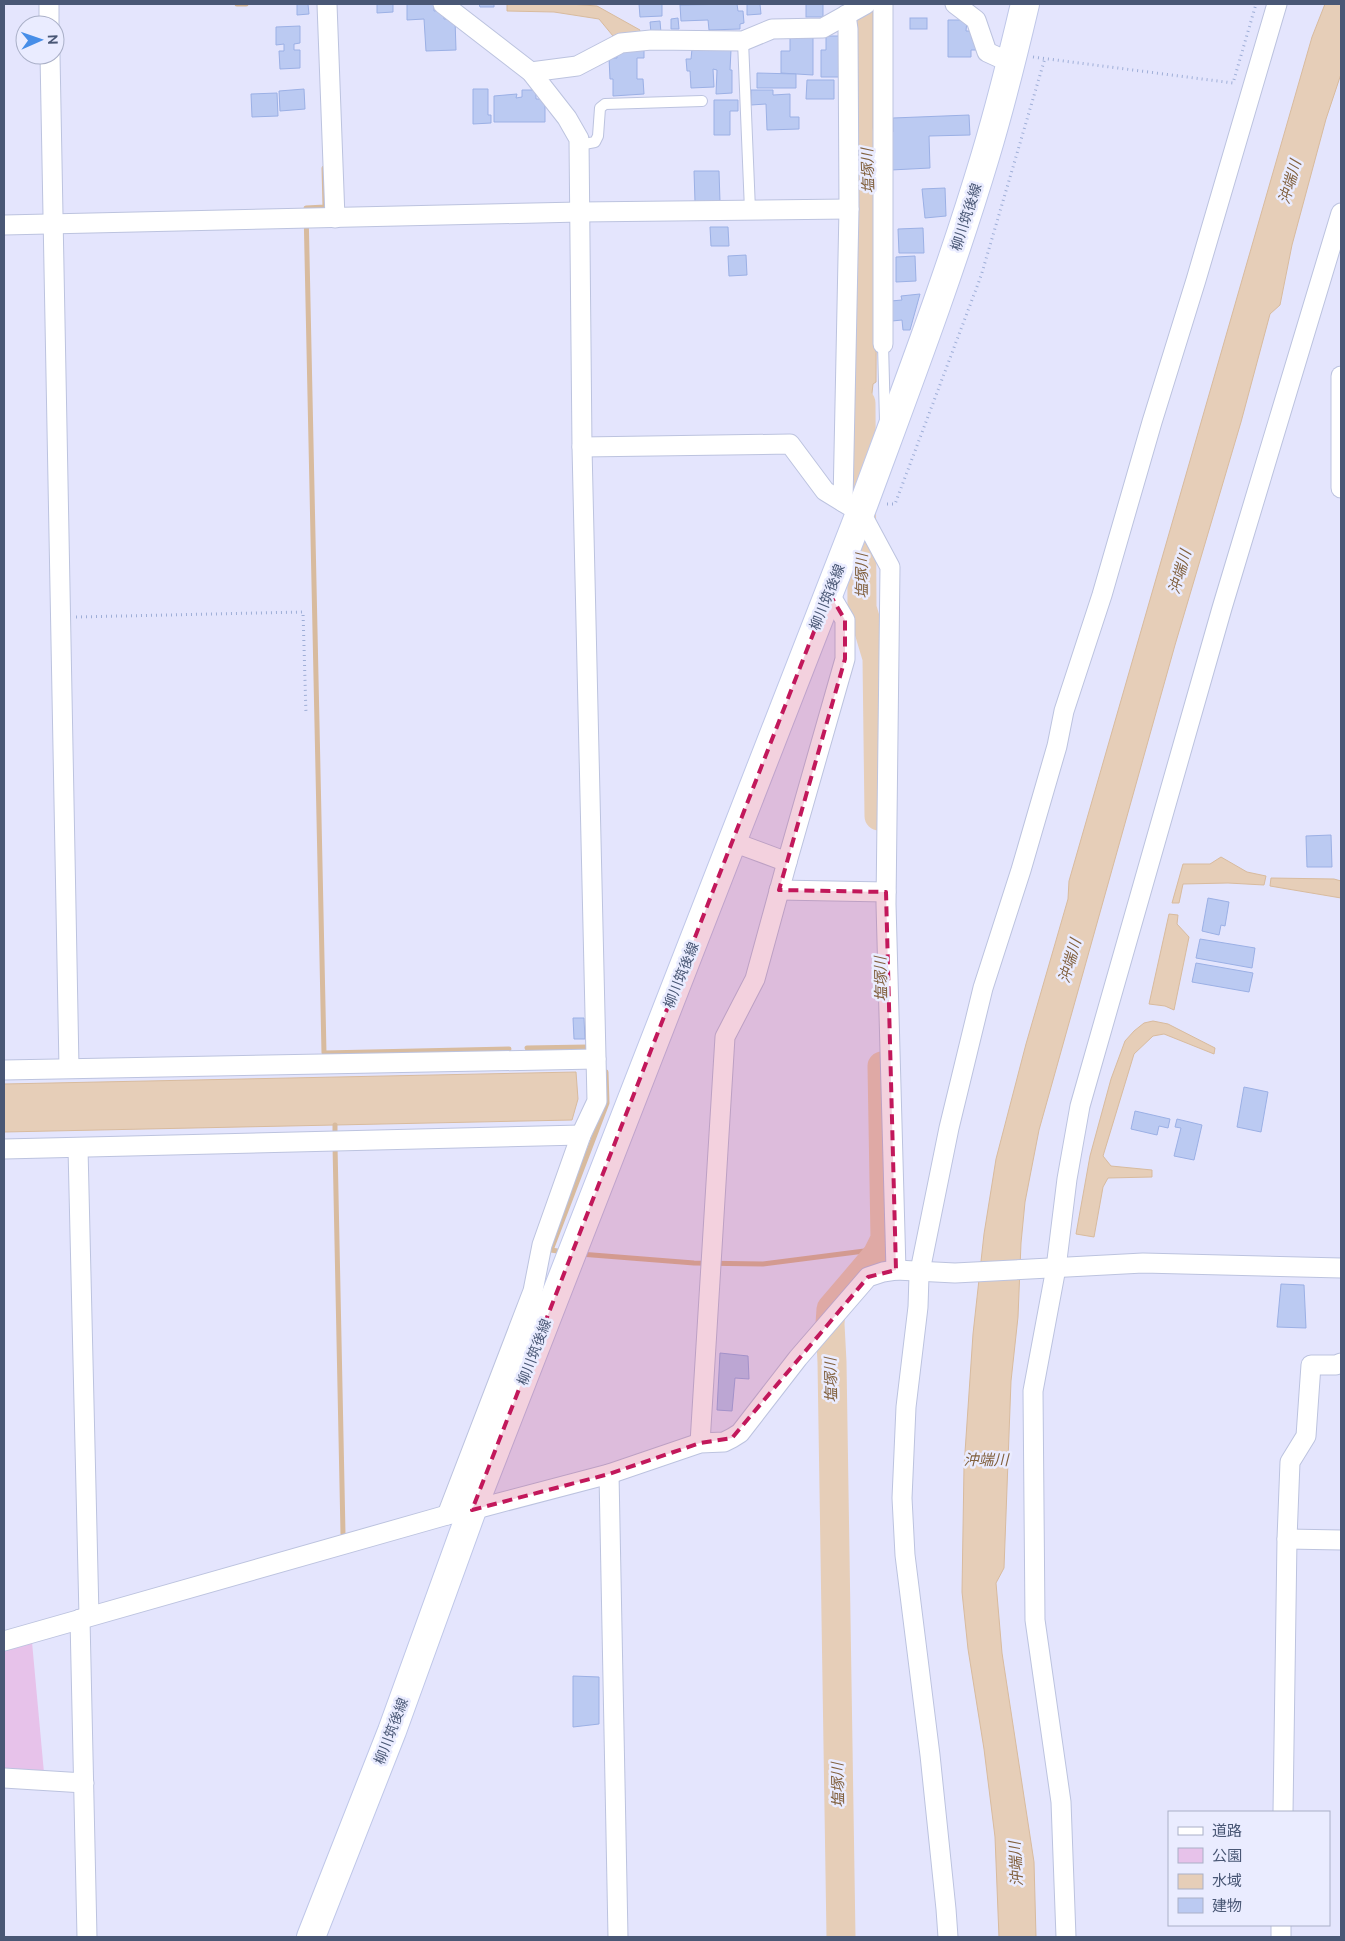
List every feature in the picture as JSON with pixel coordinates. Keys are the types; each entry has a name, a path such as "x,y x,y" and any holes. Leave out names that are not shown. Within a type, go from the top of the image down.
{"main road":[{"name":"柳川筑後線","path":"311,1937 392,1731 460,1512 733,842 829,593 856,506 885,446 924,342 985,157 1025,4"}],"street":[{"path":"327,4 335,218"},
{"path":"443,4 531,72 566,118 579,139 582,447 597,1101 581,1135 542,1245 533,1292 460,1512"},
{"path":"883,4 883,344"},
{"path":"955,4 976,20 987,52 1012,59"},
{"path":"948,1937 931,1764 905,1555 902,1498 906,1407 918,1307 920,1271 949,1128 983,988 1057,746 1064,711 1104,586 1277,4"},
{"path":"531,72 577,66 621,43 651,40 743,41 772,29 823,28 854,10"},
{"path":"854,10 848,29 849,209 856,506 890,567 886,892 896,1270"},
{"path":"50,65 69,1068"},
{"path":"4,225 580,212 849,209"},
{"path":"1066,1937 1061,1802 1035,1620 1033,1391 1056,1268 1067,1179 1080,1106 1222,608 1341,213"},
{"path":"1341,376 1341,488"},
{"path":"582,447 790,444 825,491 856,506"},
{"path":"700,1443 725,1037 755,979 845,659 845,620 829,593"},
{"path":"733,842 787,862"},
{"path":"779,890 886,892"},
{"path":"4,1070 596,1059"},
{"path":"4,1149 581,1135"},
{"path":"78,1148 85,1618 84,1783 88,1937"},
{"path":"4,1641 460,1512 609,1474 700,1443 724,1442 740,1433 798,1358 868,1277 883,1272 896,1270 955,1273 1143,1263 1341,1268"},
{"path":"1283,1811 1290,1462 1306,1436 1311,1365 1336,1365 1341,1363"},
{"path":"609,1474 618,1937"},
{"path":"1287,1539 1341,1540"},
{"path":"4,1778 84,1783"}],"lane":[{"path":"743,41 750,210"},
{"path":"579,145 595,142 598,136 600,108 605,104 702,101"},
{"path":"883,344 885,446"}],"path":[{"path":"1012,59 1045,58 1233,83 1256,4"},
{"path":"856,506 895,504 981,276 1045,58"},
{"path":"60,618 303,612 306,714"}],"highlighted area":[{"path":"829,593 845,620 845,659 779,890 886,892 896,1270 868,1277 732,1438 700,1443 609,1474 472,1510"}],"green space":[{"path":"32,1642 44,1773 4,1773 4,1650"}],"water":[{"path":"507,4 597,6 640,30 638,35 613,36 599,19 554,12 507,11"},
{"name":"塩塚川","path":"873,4 873,127 877,160 876,382 873,384 867,438 851,448 855,20"},
{"name":"沖端川","path":"1325,4 1341,4 1341,74 1326,119 1292,245 1280,305 1270,314 1241,422 1175,645 1039,1130 1025,1202 1021,1243 1018,1317 1011,1381 1004,1568 996,1583 1002,1653 1034,1862 1036,1937 999,1937 995,1837 984,1749 968,1649 962,1592 964,1467 973,1334 984,1234 996,1159 1026,1044 1068,899 1069,881 1312,37"},
{"path":"1221,857 1247,872 1266,876 1264,885 1228,883 1183,884 1179,903 1172,903 1183,864 1210,864"},
{"path":"1271,878 1334,879 1341,881 1341,898 1270,886"},
{"path":"1169,914 1178,915 1177,924 1189,937 1174,1010 1165,1006 1149,1004"},
{"path":"1153,1021 1168,1024 1215,1048 1214,1054 1164,1034 1153,1036 1134,1054 1103,1156 1111,1166 1152,1170 1152,1177 1108,1178 1103,1187 1094,1237 1076,1234 1090,1156 1111,1079 1125,1041 1144,1023"},
{"path":"576,1072 578,1099 572,1120 4,1132 4,1084"}],"building":[{"path":"297,4 308,4 309,14 297,15"},
{"path":"377,4 393,4 393,12 377,13"},
{"path":"407,4 434,4 434,11 444,10 444,19 455,19 456,50 426,51 424,19 407,20"},
{"path":"479,4 494,4 494,7 480,7"},
{"path":"639,4 662,4 662,16 640,17"},
{"path":"737,4 738,11 743,11 744,23 740,24 740,29 709,30 708,20 681,21 680,5"},
{"path":"747,4 760,4 761,14 747,15"},
{"path":"806,4 823,4 823,17 806,17"},
{"path":"678,18 679,29 671,29 671,19"},
{"path":"910,18 927,18 927,29 910,29"},
{"path":"948,20 967,20 966,31 972,31 972,39 976,39 976,50 971,50 971,57 948,57"},
{"path":"660,21 661,33 651,33 650,22"},
{"path":"300,26 300,43 294,44 294,50 300,50 300,68 280,69 279,51 284,51 284,44 276,45 276,27"},
{"path":"813,36 813,75 781,73 781,51 790,51 790,37"},
{"path":"826,36 841,36 842,77 821,77 821,50 826,50"},
{"path":"644,47 644,58 637,58 637,79 643,79 644,94 613,96 613,79 610,79 609,58 617,58 616,48"},
{"path":"692,49 731,50 732,93 716,94 717,70 713,69 714,87 691,88 690,71 687,71 686,59 691,59"},
{"path":"757,73 796,74 796,88 757,88"},
{"path":"807,80 834,80 834,99 806,99"},
{"path":"304,89 305,109 280,111 279,91"},
{"path":"473,89 488,89 488,115 491,115 491,123 473,124"},
{"path":"522,90 536,90 536,99 545,99 545,122 494,122 494,96 517,94 516,98 522,97"},
{"path":"751,90 773,90 773,95 790,94 790,117 799,117 799,129 767,130 766,104 751,105"},
{"path":"277,93 278,116 252,117 251,94"},
{"path":"714,100 738,100 738,111 730,111 730,135 714,135"},
{"path":"969,115 970,135 929,136 930,168 891,170 889,133 893,132 893,118"},
{"path":"694,171 719,171 720,202 695,202"},
{"path":"945,188 946,216 925,218 922,189"},
{"path":"710,227 728,227 729,246 711,246"},
{"path":"923,228 924,253 899,253 898,229"},
{"path":"746,255 747,275 729,276 728,256"},
{"path":"915,256 916,281 896,282 896,257"},
{"path":"920,294 910,330 903,330 902,320 892,321 891,301 902,300 901,296"},
{"path":"1331,835 1332,867 1307,867 1306,836"},
{"path":"1208,898 1229,902 1225,926 1221,925 1219,935 1202,931"},
{"path":"1200,939 1255,948 1252,968 1196,958"},
{"path":"1196,963 1253,973 1249,992 1192,982"},
{"path":"573,1018 584,1018 585,1039 574,1039"},
{"path":"1244,1087 1268,1092 1261,1132 1237,1127"},
{"path":"1135,1111 1170,1119 1168,1128 1159,1126 1157,1135 1131,1129"},
{"path":"1177,1119 1202,1125 1194,1160 1174,1156 1181,1128 1175,1127"},
{"path":"1281,1284 1304,1285 1306,1328 1277,1327"},
{"path":"720,1353 748,1356 749,1379 735,1378 732,1411 717,1410"},
{"path":"573,1676 599,1677 599,1724 573,1727"}],"waterway":[{"path":"237,4 246,4"},
{"path":"324,168 325,207 306,208 324,1053 509,1049"},
{"name":"塩塚川","path":"861,403 862,608 877,658 879,816"},
{"path":"527,1048 588,1047"},
{"name":"塩塚川","path":"841,1937 830,1324 831,1309 877,1255 885,1239 882,1066"},
{"path":"564,1252 551,1250 607,1103 606,1072"},
{"path":"335,1125 335,1136"},
{"path":"335,1145 343,1534"},
{"path":"580,1254 694,1263 763,1264 880,1249"}]}
